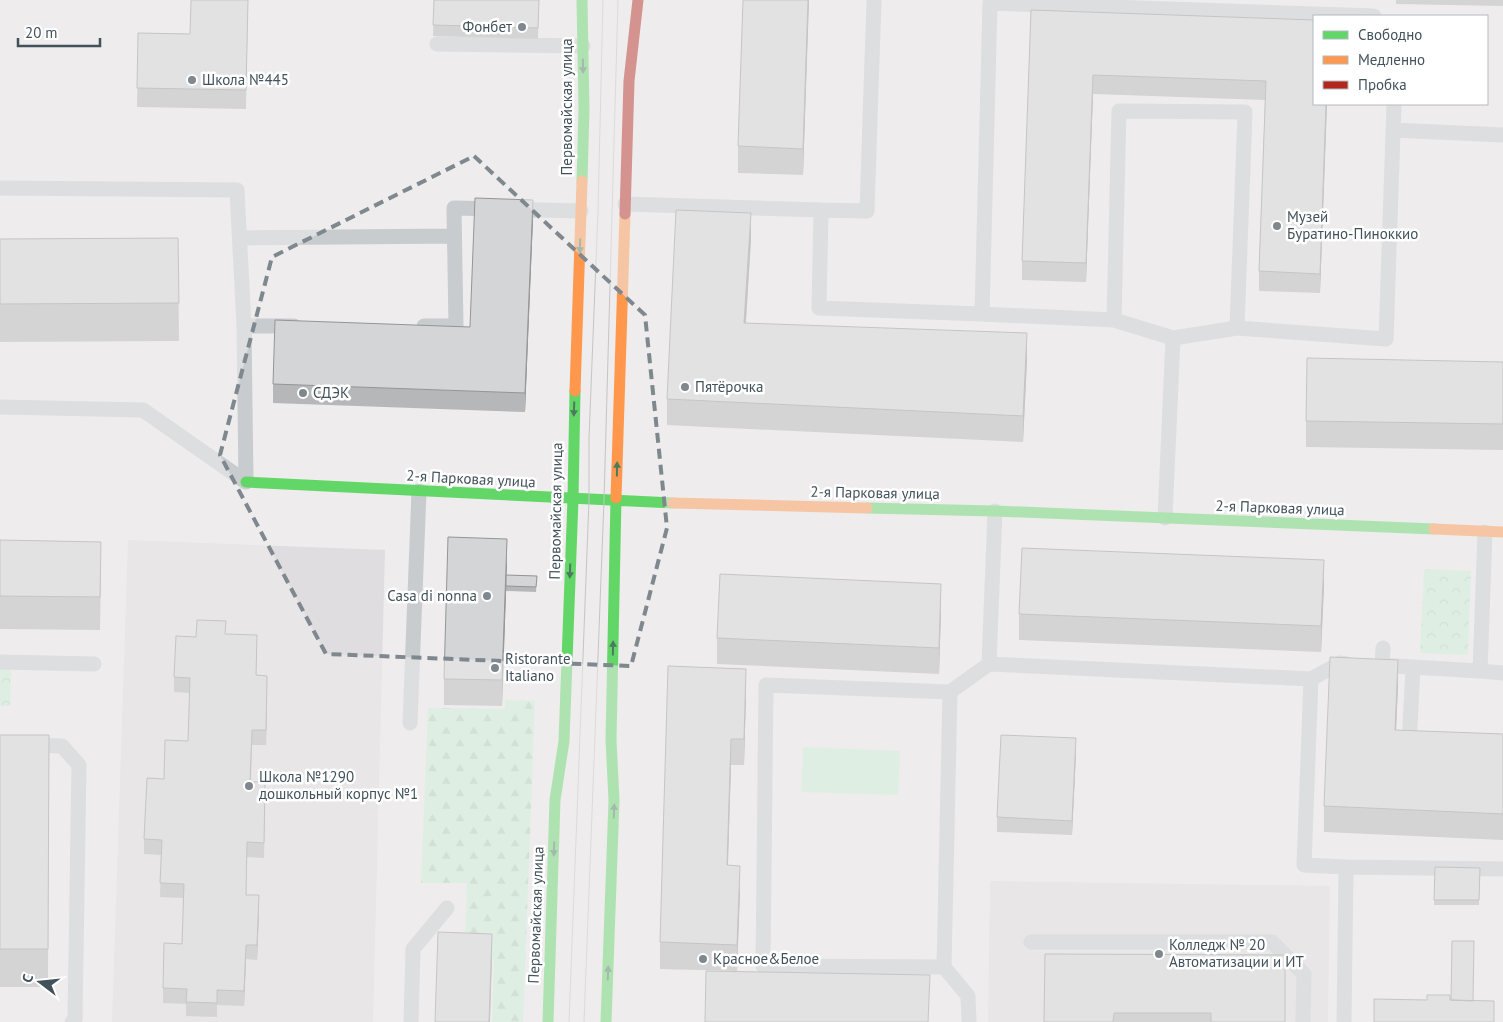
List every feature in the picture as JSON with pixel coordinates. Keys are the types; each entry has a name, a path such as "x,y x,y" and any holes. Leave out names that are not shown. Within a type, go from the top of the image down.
{"main road":[{"name":"Первомайская улица","path":"548,1022 555,800 564,740 573,499 584,110 582,0"},
{"path":"606,1022 614,800 611,740 625,204 629,81 638,0"},
{"name":"2-я Парковая улица","path":"246,482 616,501 995,511 1503,532"}],"lane":[{"path":"625,204 867,211 874,0"},
{"path":"982,314 990,2 1347,15"},
{"path":"436,44 583,46"},
{"path":"821,210 819,308 1114,320 1174,338 1237,328 1386,339 1394,105"},
{"path":"1114,320 1119,111 1245,112 1237,328"},
{"path":"1393,130 1503,135"},
{"path":"0,188 237,190 244,326 246,482"},
{"path":"408,326 456,326 454,208 581,211"},
{"path":"240,238 454,236"},
{"path":"244,326 312,326"},
{"path":"1165,518 1174,338"},
{"path":"0,408 143,410 246,482"},
{"path":"410,723 419,491"},
{"path":"989,664 995,511"},
{"path":"1480,672 1485,532"},
{"path":"1382,666 1383,648"},
{"path":"0,662 94,664"},
{"path":"944,967 763,966 766,685 950,692 989,664 1311,679 1340,663 1503,673"},
{"path":"1413,668 1409,745 1428,746"},
{"path":"1311,679 1304,865 1503,869"},
{"path":"950,692 944,967 968,996 969,1022"},
{"path":"0,744 62,746 79,765 75,1019 72,1022"},
{"path":"1344,1022 1346,867"},
{"path":"411,1022 413,949 447,908"},
{"path":"1030,942 1272,942 1304,974 1303,1022"}],"highlighted area":[{"path":"474,156 645,315 667,528 631,666 326,654 220,455 272,257"}],"shaded area":[{"name":"Школа №1290 дошкольный корпус №1","path":"128,540 385,550 373,1022 112,1022"},
{"name":"Колледж № 20 Автоматизации и ИТ","path":"990,881 1330,886 1328,1022 988,1022"}],"green space":[{"path":"1424,569 1471,571 1468,655 1420,653"},
{"path":"0,667 11,667 10,706 0,706"},
{"path":"506,700 535,701 523,1022 492,1022 494,959 465,945 467,883 421,883 428,708 505,709"},
{"path":"803,747 900,751 898,795 801,792"}],"building":[{"name":"Школа №445","path":"191,0 248,0 246,90 137,88 138,33 190,34"},
{"path":"434,0 539,0 538,28 433,25"},
{"path":"743,0 808,0 803,149 738,146"},
{"path":"1031,10 1313,20 1313,105 1326,105 1320,274 1259,271 1266,81 1093,75 1086,263 1022,261"},
{"path":"475,198 533,200 525,393 273,384 275,320 470,327"},
{"path":"676,210 751,213 744,323 1027,333 1023,416 667,399"},
{"path":"178,238 179,303 0,304 0,239"},
{"path":"1307,358 1503,362 1503,424 1306,421"},
{"path":"448,537 507,539 502,680 444,679"},
{"path":"0,540 101,542 100,597 0,596"},
{"path":"1022,548 1324,560 1321,626 1019,614"},
{"path":"720,574 941,584 939,648 717,638"},
{"path":"506,575 537,576 536,587 506,586"},
{"path":"197,620 226,621 225,634 257,635 256,675 267,676 266,730 252,730 250,782 265,782 264,843 247,842 246,895 259,895 257,945 246,945 244,991 217,990 217,1003 186,1002 187,989 163,988 164,943 182,944 184,884 160,883 162,840 144,839 147,778 164,779 165,740 188,741 190,678 174,677 176,636 196,637"},
{"path":"1330,657 1398,660 1395,730 1503,734 1503,814 1324,806"},
{"path":"668,666 746,669 744,739 731,739 727,865 740,866 737,945 660,942"},
{"path":"0,735 49,735 48,949 0,949"},
{"path":"1001,735 1076,738 1072,821 997,817"},
{"path":"1435,867 1480,868 1479,900 1434,900"},
{"path":"438,932 492,934 489,1022 435,1022"},
{"path":"1452,941 1474,941 1473,1001 1451,1000"},
{"path":"1045,954 1285,955 1285,1022 1211,1022 1211,1013 1114,1013 1113,1022 1044,1022"},
{"path":"706,971 930,975 928,1022 705,1022"},
{"path":"1427,995 1450,995 1450,1000 1494,1001 1494,1022 1374,1022 1374,999 1427,1000"}],"tram line":[{"path":"569,1022 589,500 589,438 598,211 603,0"},
{"path":"584,1022 604,500 618,0"}],"traffic: fast":[{"path":"582,0 584,110 582,181"},
{"path":"548,1022 555,800 564,741 575,391"},
{"path":"246,482 673,503"},
{"path":"606,1022 614,800 611,740 616,498"},
{"path":"867,508 995,511 1434,529"}],"traffic: slow":[{"path":"575,391 582,181"},
{"path":"616,498 625,214"},
{"path":"673,503 867,508"},
{"path":"1434,529 1503,532"}],"traffic: jam":[{"path":"625,214 629,81 638,0"}],"place":[{"name":"Фонбет","path":"522,27"},
{"name":"Школа №445","path":"192,80"},
{"name":"Музей Буратино-Пиноккио","path":"1277,226"},
{"name":"Пятёрочка","path":"685,387"},
{"name":"СДЭК","path":"303,393"},
{"name":"Casa di nonna","path":"487,596"},
{"name":"Ristorante Italiano","path":"495,668"},
{"name":"Школа №1290 дошкольный корпус №1","path":"249,786"},
{"name":"Колледж № 20 Автоматизации и ИТ","path":"1159,954"},
{"name":"Красное&Белое","path":"703,959"}]}
